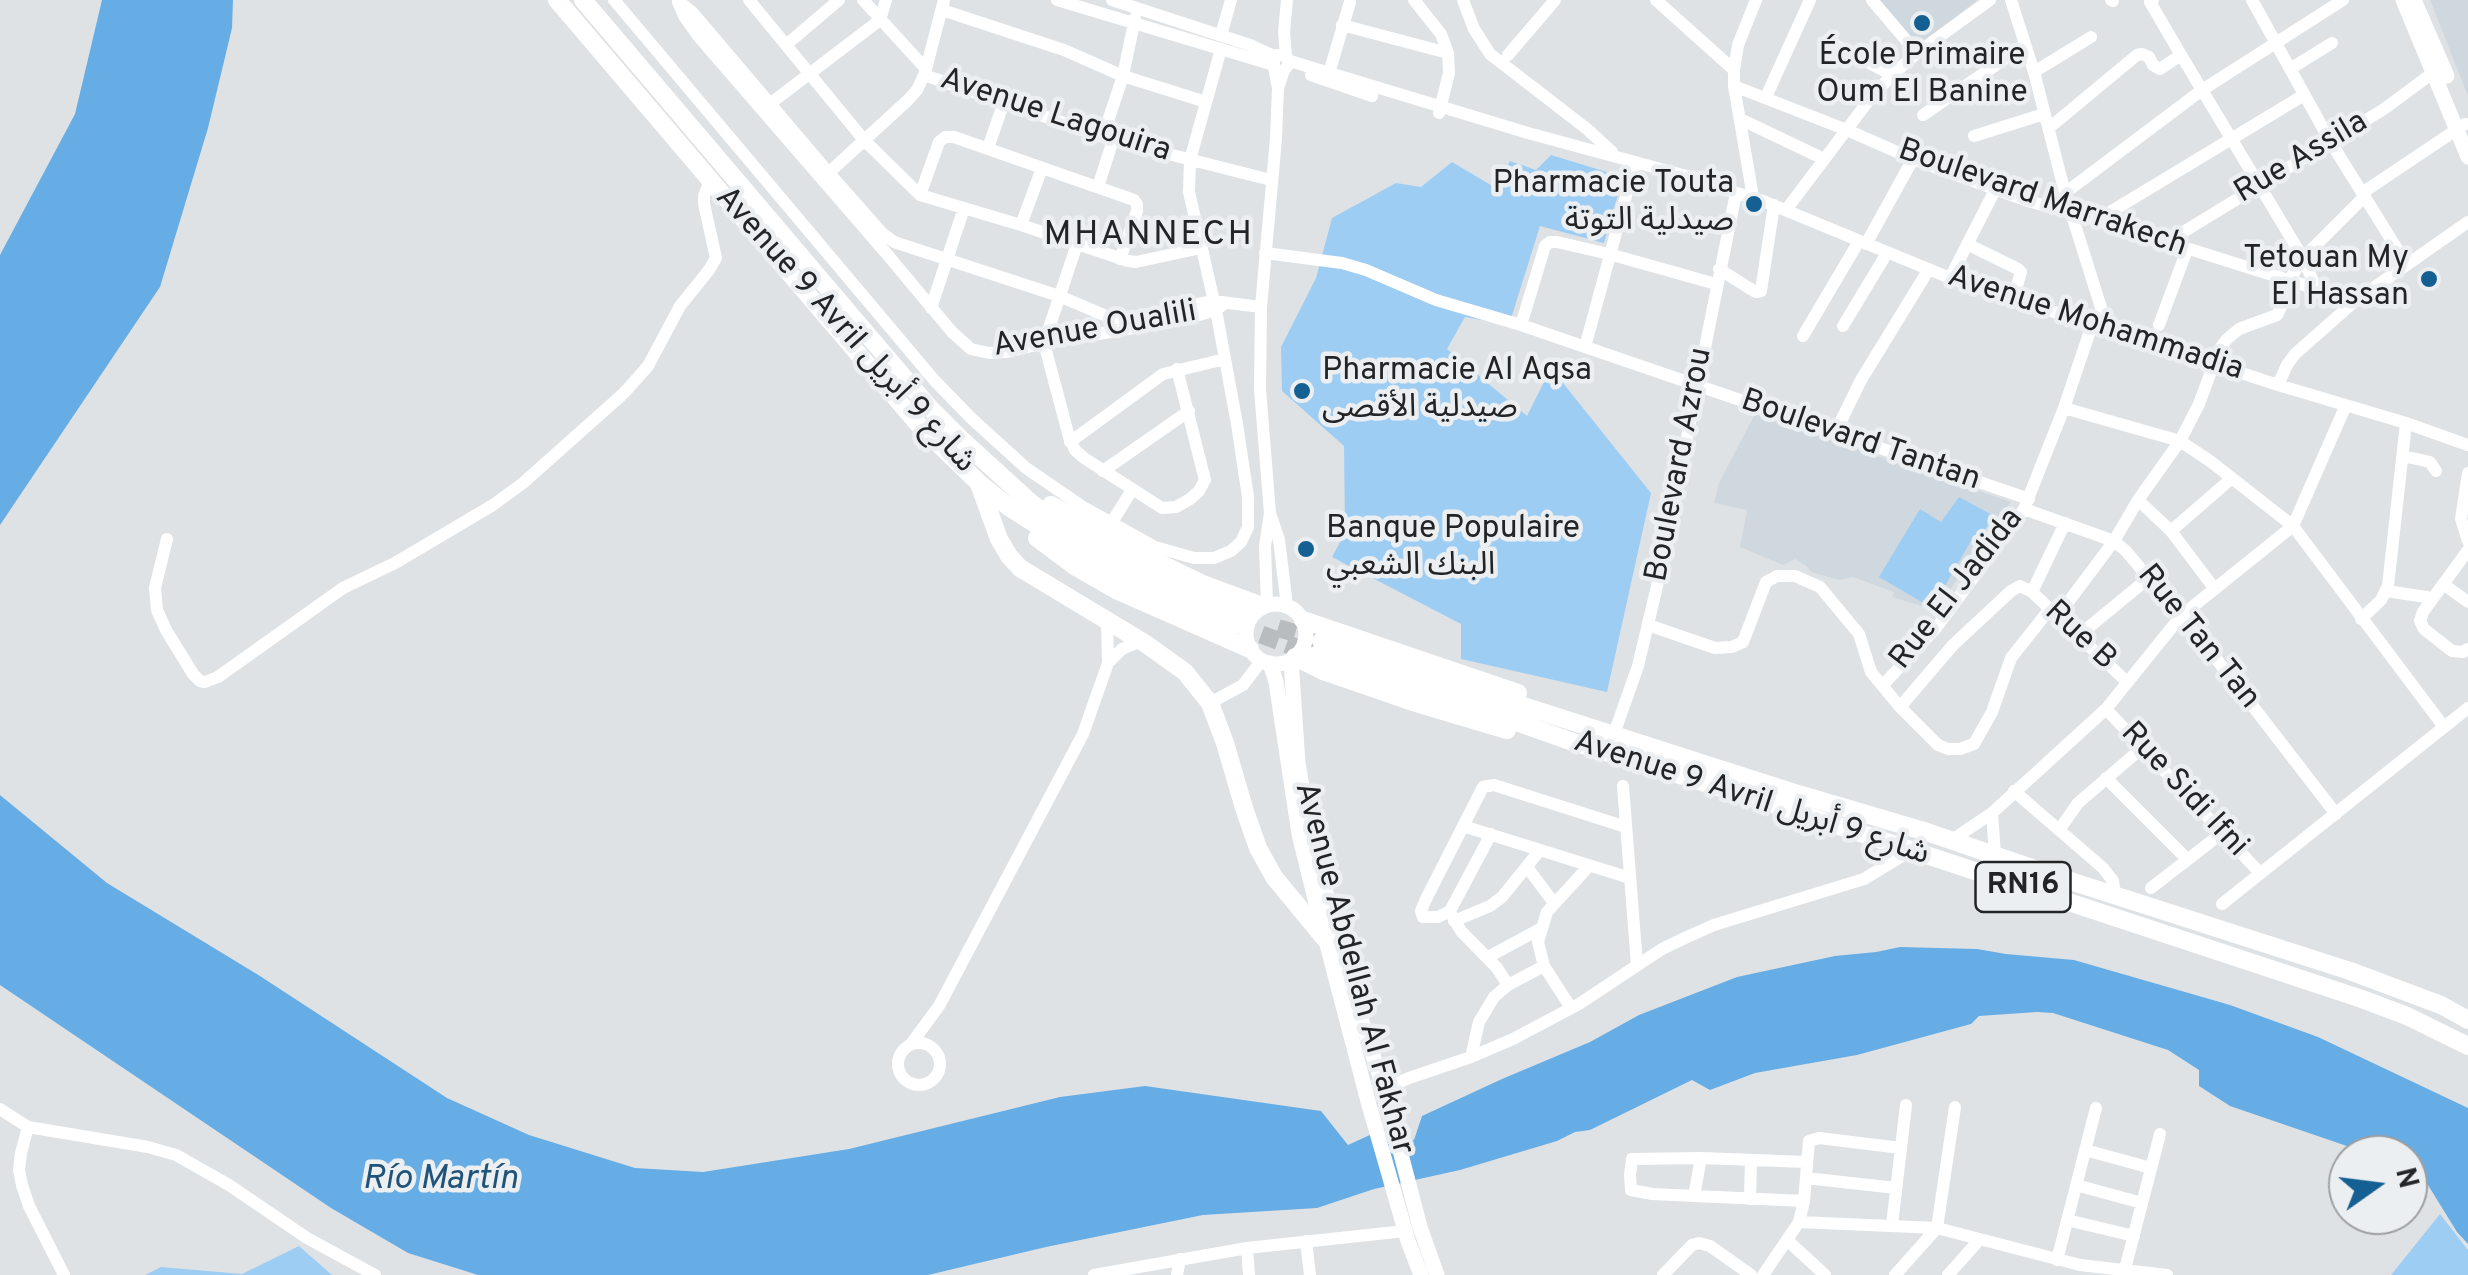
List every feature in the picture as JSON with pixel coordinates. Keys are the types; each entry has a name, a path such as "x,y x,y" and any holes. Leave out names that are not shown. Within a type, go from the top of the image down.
{"highway":[{"name":"Avenue 9 Avril شارع 9 أبريل","path":"557,0 918,424 979,483 1010,508 1128,579 1238,619 1096,546 1056,522 1002,478 930,407 583,0"},
{"path":"1002,478 1012,480 1059,511 1141,554 1205,585 1265,606"},
{"path":"979,483 1009,556 1035,579 1141,641 1185,672 1210,703 1258,848 1274,877 1326,940"},
{"path":"1010,508 1035,537 1076,567 1261,658"},
{"name":"RN16","path":"1303,620 1544,703 1574,733"},
{"name":"Avenue 9 Avril شارع 9 أبريل","path":"1318,648 1574,733 1886,844 2362,999 2468,1046"},
{"name":"RN16","path":"1294,658 1323,671 1516,733 1574,733"},
{"name":"Avenue 9 Avril شارع 9 أبريل","path":"1574,733 1614,734 1952,840 2350,971 2441,1005 2468,1020"}],"main road":[{"path":"2402,0 2463,128"},
{"path":"2414,0 2463,128 2468,156"},
{"path":"1287,606 1265,606 1248,622 1246,637 1261,658 1285,663 1294,658 1305,642 1303,620"},
{"name":"RN16","path":"1287,606 1303,620"},
{"name":"Avenue Abdellah Al Fakhar","path":"1261,658 1276,682 1298,834 1369,1104 1413,1229 1437,1275"},
{"name":"Avenue Abdellah Al Fakhar","path":"1294,658 1298,763 1310,834 1383,1087 1421,1275"}],"street":[{"path":"614,0 954,402 1026,468 1070,498 1155,546 1194,558 1214,558 1231,551 1248,528 1248,497 1218,305 1189,192 1190,160 1231,2"},
{"path":"749,0 864,140 920,196 1136,262 1201,248"},
{"path":"786,45 839,0"},
{"path":"863,0 925,72"},
{"path":"771,103 880,20 886,0"},
{"path":"1057,0 1137,10"},
{"path":"1112,0 1137,10"},
{"path":"1265,606 1270,513 1260,389 1261,307 1288,0"},
{"path":"1414,0 1441,34 1448,53 1449,73 1439,111"},
{"path":"1463,0 1474,29 1490,54 1577,122 1616,160"},
{"path":"1508,55 1556,0"},
{"path":"1656,0 1734,70"},
{"path":"1752,197 1734,70 1738,45 1756,0"},
{"path":"1766,98 1810,0"},
{"path":"1872,0 1917,53"},
{"path":"2011,0 2108,330"},
{"path":"2252,0 2330,141 2407,265"},
{"path":"2065,193 2202,90 2342,0"},
{"name":"Avenue Oualili","path":"677,1 692,12 771,103 824,176"},
{"name":"Avenue Oualili","path":"677,1 699,37 890,247 931,308 970,348 1007,352 1218,305"},
{"path":"2152,1 2316,288"},
{"path":"1328,78 1350,2"},
{"path":"1719,269 1756,292 1761,291 1780,208 1892,76 1984,2"},
{"path":"925,72 943,5 1123,76 1206,102"},
{"path":"1098,188 1137,10"},
{"name":"Avenue Mohammadia","path":"1137,10 1221,42 1250,44 1281,62 1328,78 1616,160"},
{"path":"1342,26 1448,53"},
{"path":"2034,72 2092,37"},
{"path":"2290,70 2332,43"},
{"path":"1833,44 1892,76"},
{"path":"1923,115 2025,45"},
{"path":"1974,136 2047,121 2138,55 2148,57 2160,69 2180,55"},
{"name":"Avenue Lagouira","path":"824,176 913,96 925,72 1108,138 1271,180"},
{"name":"Rue Assila","path":"2167,242 2384,108 2434,72"},
{"name":"Boulevard Marrakech","path":"1734,86 1995,190 2355,301"},
{"path":"2098,220 2304,95"},
{"path":"988,148 1004,102"},
{"name":"Avenue Mohammadia","path":"1439,111 1568,144 1635,166 1716,184 1950,278 2468,445"},
{"path":"1740,119 1824,160"},
{"path":"1568,144 1577,122"},
{"path":"1648,625 1715,648 1732,647 1743,642 1766,582 1777,576 1795,576 1820,587 1860,634 1872,672 1938,745 1960,749 1974,744 1992,712 2010,658 2114,541 2180,441 2227,339 2240,329 2277,315 2302,258 2364,195 2463,128"},
{"path":"920,196 941,138 954,137 1134,200 1137,211 1120,259"},
{"path":"1803,336 1913,160"},
{"path":"1584,347 1635,166"},
{"path":"1020,225 1042,168"},
{"path":"166,538 155,588 156,610 193,674 205,682 214,680 342,588 395,563 492,506 624,394 648,366 680,306 716,258 704,204 710,181"},
{"path":"1950,278 1995,190"},
{"name":"Boulevard Azrou","path":"1614,734 1638,666 1680,479 1731,191"},
{"path":"931,308 964,208"},
{"path":"2278,386 2295,354 2355,301 2468,222"},
{"path":"1521,326 1550,242 1716,284"},
{"path":"1077,244 1044,342 1070,442 1103,472 1154,505 1168,509 1190,498 1205,480 1177,369"},
{"path":"1967,244 2018,268 2013,299"},
{"path":"890,247 948,260 1059,296 1111,318 1108,332"},
{"path":"2159,324 2187,250"},
{"name":"Boulevard Tantan","path":"1265,253 1366,270 1436,300 1835,433 2026,504"},
{"path":"1843,326 1887,253"},
{"path":"1835,433 1861,380 1929,269"},
{"name":"Avenue Oualili","path":"1111,318 1218,305 1261,307"},
{"name":"Rue El Jadida","path":"1883,685 1936,628 2026,504 2092,324"},
{"path":"1070,442 1154,379 1177,369 1225,359"},
{"path":"1952,840 1992,813 2106,709 2181,616 2293,526 2346,405"},
{"path":"2064,408 2180,441 2293,526 2444,727"},
{"path":"1103,472 1189,411"},
{"path":"2361,619 2386,591 2406,423"},
{"path":"2402,456 2430,462 2436,471"},
{"path":"2468,473 2461,519 2468,541"},
{"path":"2171,531 2232,478"},
{"path":"1112,522 1132,490"},
{"path":"2138,500 2171,531 2214,588"},
{"name":"Rue Tan Tan","path":"2026,504 2114,541 2126,551 2336,814"},
{"path":"1270,513 1280,540 1287,606"},
{"path":"1900,707 1953,645 2017,586 2032,592 2064,523"},
{"path":"2468,550 2420,620 2424,629 2452,651 2468,649"},
{"path":"2078,636 2150,578"},
{"path":"2443,584 2468,602"},
{"path":"2386,591 2433,598"},
{"name":"Rue B","path":"2032,592 2127,682"},
{"path":"939,1006 933,1032 933,1049 939,1061 937,1074 928,1083 914,1084 903,1078 898,1066 901,1053 939,1006 1083,734 1108,663 1107,621"},
{"path":"1936,628 1953,645"},
{"path":"1108,663 1122,648 1141,641"},
{"path":"1210,703 1243,685 1261,658"},
{"path":"2222,904 2468,708"},
{"name":"Rue Sidi Ifni","path":"2106,709 2260,873"},
{"path":"2059,830 2078,803 2142,748"},
{"path":"2106,778 2187,859"},
{"path":"1540,850 1490,906 1452,916 1424,917 1421,911 1480,791 1488,785 1626,827"},
{"path":"1623,786 1637,966"},
{"path":"2014,791 2111,876 2115,895"},
{"path":"1992,813 1995,855"},
{"path":"1464,826 1630,878"},
{"path":"1452,916 1491,834"},
{"path":"2152,888 2222,834"},
{"path":"1886,844 1886,867"},
{"path":"1383,1087 1514,1040 1662,949 1714,925 1849,884 1910,851"},
{"path":"1571,1008 1544,966 1538,942 1547,912 1589,866"},
{"path":"1527,867 1554,903"},
{"path":"1452,916 1508,985"},
{"path":"1488,957 1540,929"},
{"path":"1471,1057 1484,1009 1508,985 1544,966"},
{"path":"911,1044 933,1049"},
{"path":"1892,1225 1906,1105"},
{"path":"1894,1275 1937,1228 1955,1107"},
{"path":"0,1108 28,1127 114,1140 176,1155 229,1185 307,1238 375,1275"},
{"path":"2057,1260 2096,1108"},
{"path":"28,1127 19,1170 22,1185 64,1275"},
{"path":"2125,1269 2160,1134"},
{"path":"1767,1273 1799,1222 1808,1144 1815,1138 1901,1148"},
{"path":"2085,1150 2151,1168"},
{"path":"1694,1196 1701,1158"},
{"path":"1804,1201 1652,1194 1631,1190 1630,1175 1632,1159 1807,1162"},
{"path":"1750,1199 1752,1160"},
{"path":"1806,1178 1896,1188"},
{"path":"2076,1185 2142,1203"},
{"path":"2067,1220 2134,1236"},
{"path":"1799,1222 1937,1228 2057,1260 2167,1275"},
{"path":"1094,1275 1247,1248 1413,1229"},
{"path":"1948,1275 1980,1239"},
{"path":"1787,1240 1825,1275"},
{"path":"1306,1241 1310,1275"},
{"path":"1662,1275 1698,1242 1710,1246 1750,1275"},
{"path":"1247,1248 1250,1275"},
{"path":"1178,1275 1180,1259"}],"shaded area":[{"name":"École Primaire Oum El Banine","path":"1878,0 1977,0 1917,46"},
{"path":"2430,0 2468,0 2468,96"},
{"path":"1551,155 1623,177 1604,243 1540,226 1509,325 1465,317 1447,349 1527,416 1551,368 1651,493 1607,692 1461,659 1461,624 1332,557 1345,533 1344,446 1282,391 1281,347 1316,278 1332,218 1396,183 1421,187 1452,162 1496,188 1510,161 1536,170"},
{"path":"1755,414 2011,502 1936,610 1892,597 1894,592 1853,577 1839,580 1811,572 1795,559 1783,565 1740,547 1747,510 1714,503 1719,483"},
{"path":"1959,497 1994,516 1976,543 1971,541 1932,608 1879,577 1920,509 1941,522"},
{"path":"2440,1214 2468,1250 2468,1275 2391,1275 2423,1235 2428,1235 2428,1229"},
{"path":"299,1246 332,1275 145,1275 161,1267 242,1274"}],"water":[{"path":"102,0 233,0 232,28 208,128 160,287 0,525 0,255 75,114"},
{"name":"Río Martín","path":"0,795 107,883 260,976 447,1098 529,1135 635,1168 703,1172 849,1149 1060,1097 1145,1086 1321,1111 1348,1145 1372,1134 1414,1140 1422,1116 1590,1042 1639,1015 1737,977 1900,947 1977,949 2074,960 2230,1005 2318,1037 2468,1108 2468,1244 2428,1185 2428,1135 2328,1135 2328,1140 2230,1106 2199,1086 2199,1070 2168,1050 2053,1013 2037,1012 1979,1016 1971,1024 1857,1055 1755,1073 1710,1090 1692,1080 1590,1130 1317,1208 1203,1215 928,1275 478,1275 408,1253 331,1208 0,985"}],"tunnel":[{"path":"1236,625 1316,655"},
{"path":"1278,628 1321,641"}],"place":[{"name":"École Primaire Oum El Banine","path":"1922,23"},
{"name":"Pharmacie Touta صيدلية التوتة","path":"1754,204"},
{"name":"Tetouan My El Hassan","path":"2429,279"},
{"name":"Pharmacie Al Aqsa صيدلية الأقصى","path":"1302,391"},
{"name":"Banque Populaire البنك الشعبي","path":"1306,549"}],"district":[{"name":"MHANNECH","path":"1149,237"}]}
